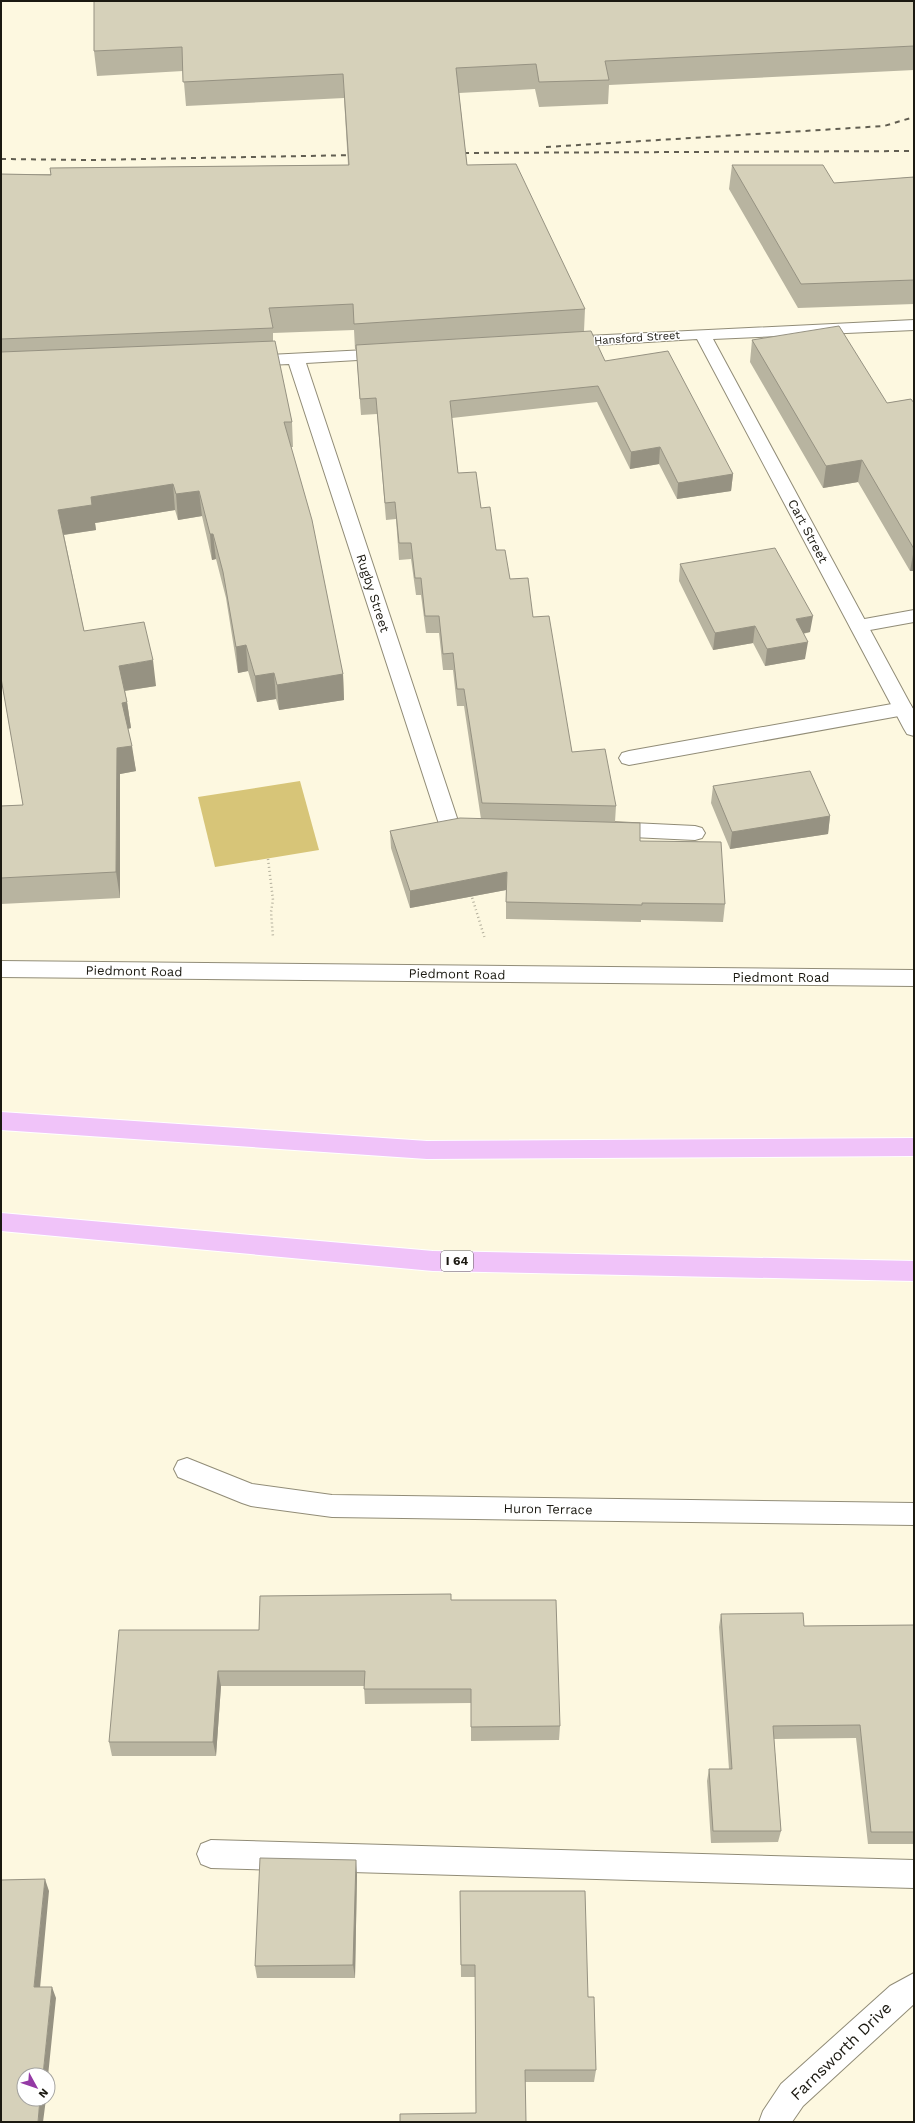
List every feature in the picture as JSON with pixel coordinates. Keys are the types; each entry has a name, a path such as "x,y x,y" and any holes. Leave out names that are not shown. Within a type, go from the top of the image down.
{"highway":[{"path":"1,1121 427,1150 914,1147"},
{"name":"I 64","path":"1,1222 433,1261 914,1271"}],"street":[{"name":"Hansford Street","path":"550,343 702,334 914,325"},
{"name":"Cart Street","path":"702,334 914,729"},
{"path":"232,362 399,353"},
{"name":"Rugby Street","path":"296,359 458,827"},
{"path":"859,626 914,616"},
{"path":"629,758 903,709"},
{"path":"595,830 695,833"},
{"name":"Piedmont Road","path":"1,969 914,978"},
{"name":"Huron Terrace","path":"187,1468 251,1495 332,1506 914,1514"},
{"path":"211,1854 914,1874"},
{"name":"Farnsworth Drive","path":"774,2122 792,2095 900,1996 914,1987"}],"path":[{"path":"268,859 273,900 270,912 273,924"},
{"path":"470,893 486,944"}],"shaded area":[{"path":"300,781 319,850 215,867 198,797"}],"building":[{"path":"94,1 914,1 914,46 605,61 609,80 539,82 536,64 456,68 467,165 516,164 585,309 354,324 353,304 269,308 273,328 1,339 1,174 51,175 50,168 349,165 343,74 183,82 182,47 94,51"},
{"path":"732,165 823,165 834,183 914,177 914,280 801,284"},
{"path":"839,326 887,403 911,399 914,403 914,549 862,460 826,466 752,340"},
{"path":"591,331 605,361 668,351 733,474 678,483 660,447 631,452 598,386 450,401 458,473 476,472 481,508 490,507 496,550 505,550 510,579 528,578 533,617 549,616 572,752 605,749 616,806 482,803 464,689 457,689 453,653 443,654 439,616 425,616 421,578 415,578 411,543 399,543 395,502 385,503 376,398 360,399 356,345"},
{"path":"275,341 292,422 284,422 312,520 343,674 277,685 274,673 255,676 246,645 236,647 223,572 213,534 210,534 199,491 176,494 173,484 91,497 92,505 58,510 84,631 144,622 153,660 119,666 127,702 122,703 132,746 117,748 116,872 1,878 1,806 23,805 1,678 1,352"},
{"path":"775,548 813,616 796,619 808,642 767,649 755,626 715,633 680,564"},
{"path":"810,771 830,816 732,832 713,786"},
{"path":"460,818 640,823 640,841 721,842 725,904 642,903 642,905 506,902 507,872 410,891 390,831"},
{"path":"451,1594 451,1600 556,1600 560,1726 471,1727 471,1689 364,1689 365,1671 218,1671 213,1742 109,1742 119,1630 259,1630 260,1596"},
{"path":"803,1613 804,1626 914,1625 914,1832 871,1832 860,1725 773,1726 781,1831 713,1831 709,1769 732,1769 721,1614"},
{"path":"260,1858 356,1860 353,1965 255,1966"},
{"path":"45,1879 34,1987 52,1987 44,2067 16,2067 16,2107 39,2107 38,2122 1,2122 1,1880"},
{"path":"460,1891 585,1891 588,1997 594,1997 596,2070 525,2070 526,2122 400,2122 400,2114 476,2113 475,1965 461,1965"}],"railway":[{"path":"546,147 884,126 914,117"},
{"path":"454,153 914,151"},
{"path":"1,159 90,160 358,155"}]}
